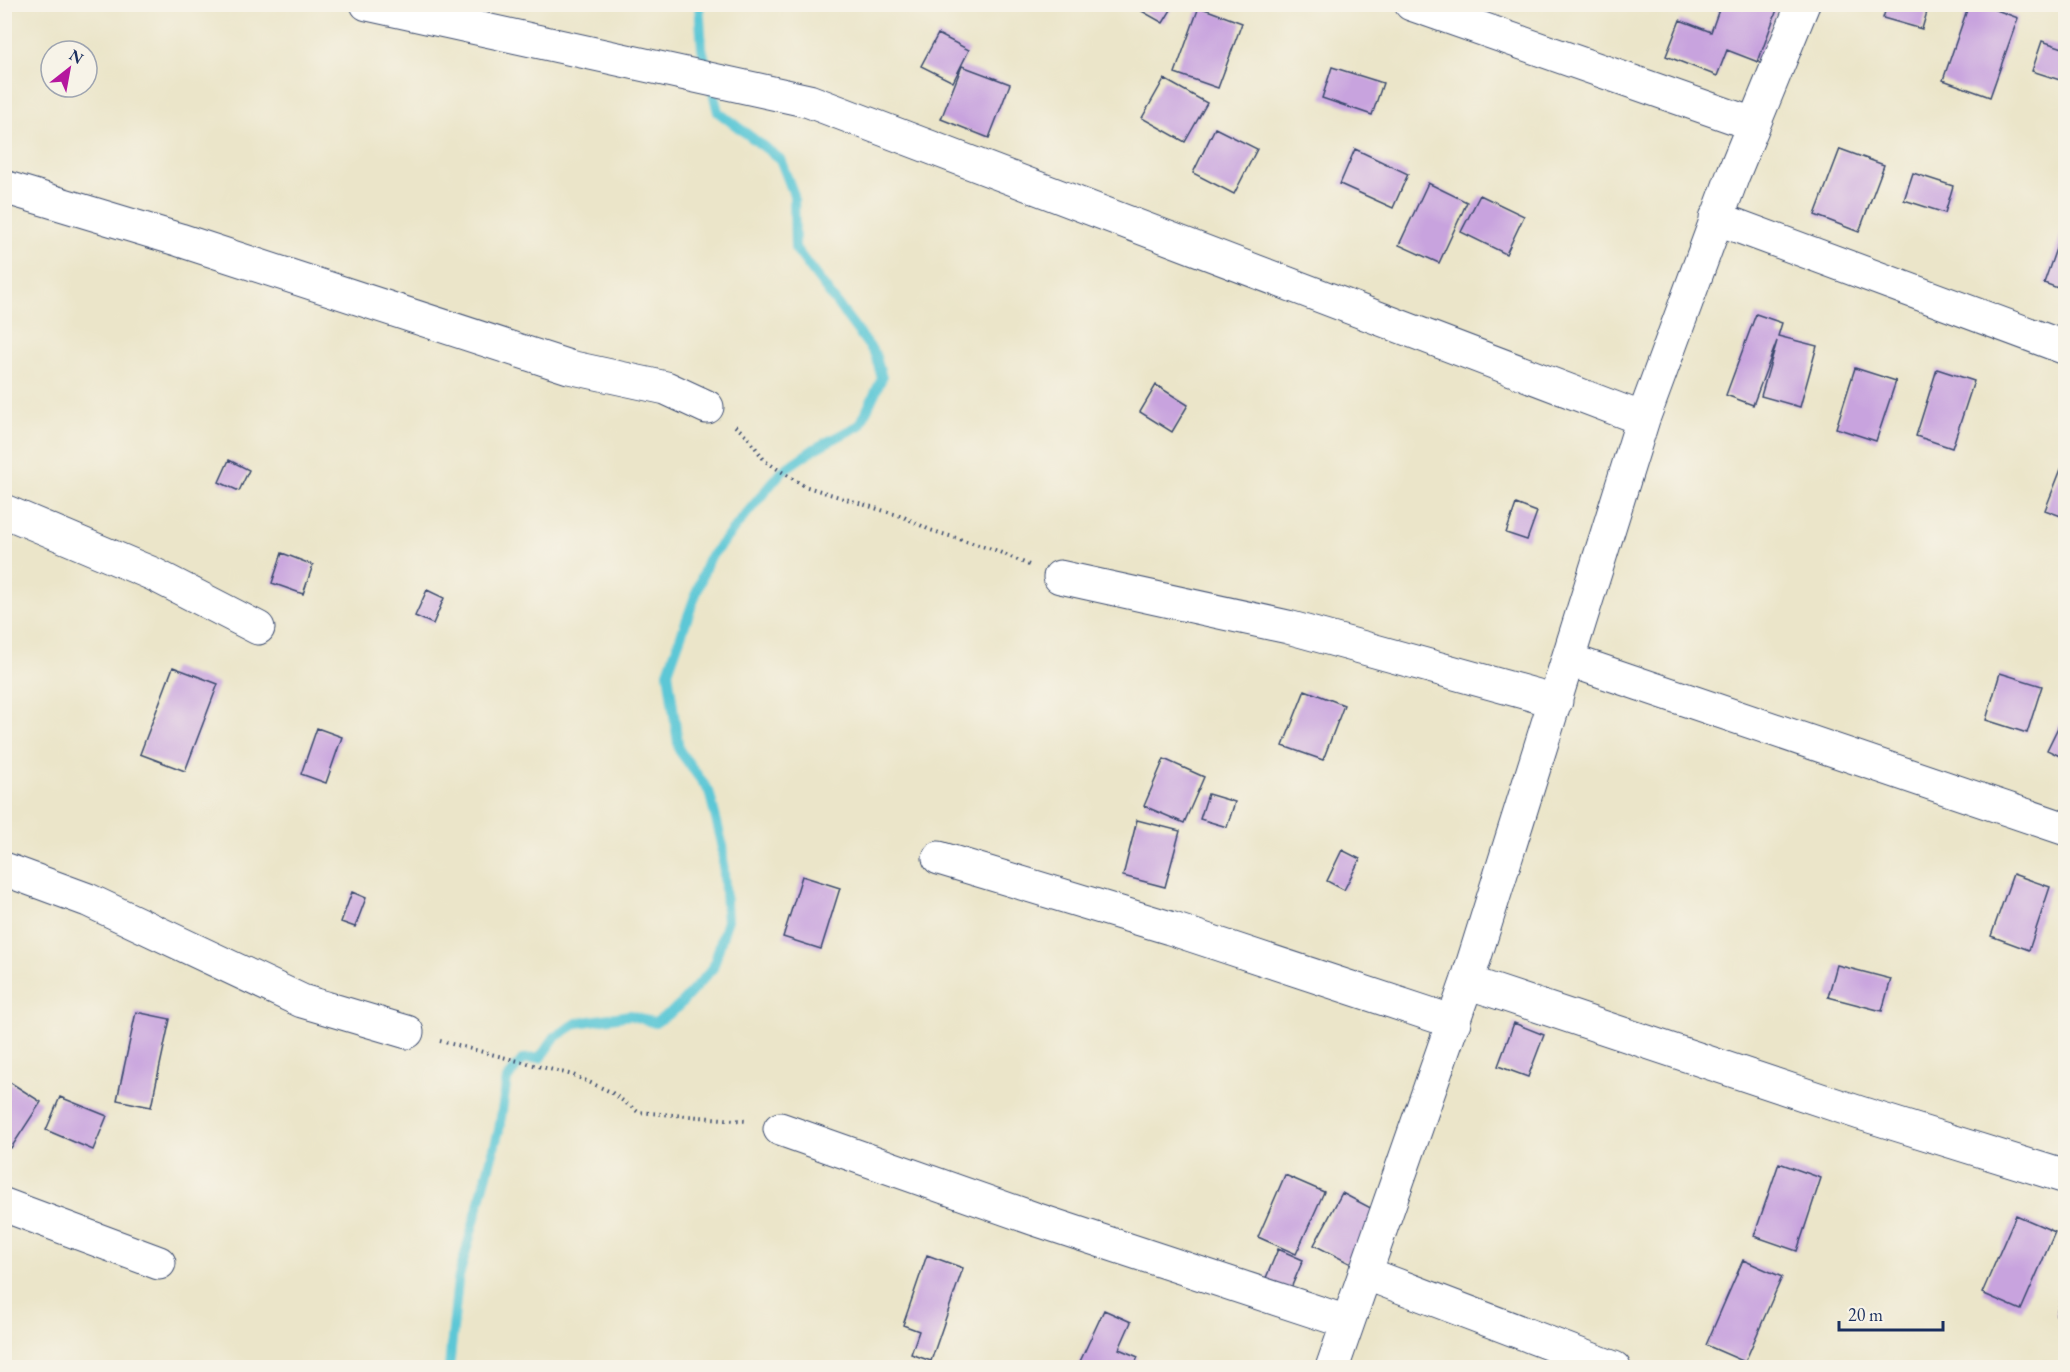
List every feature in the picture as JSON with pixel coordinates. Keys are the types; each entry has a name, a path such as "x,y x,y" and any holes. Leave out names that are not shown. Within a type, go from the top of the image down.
{"street":[{"path":"366,4 809,101 1643,418"},
{"path":"1411,4 1753,124"},
{"path":"1332,1368 1454,1022 1643,418 1716,218 1803,4"},
{"path":"4,187 180,240 569,367 666,388 706,407"},
{"path":"1716,218 2066,348"},
{"path":"4,511 153,574 258,628"},
{"path":"1060,577 1288,627 1556,701"},
{"path":"1569,660 2066,830"},
{"path":"939,858 1170,928 1454,1022"},
{"path":"4,869 88,900 302,1001 407,1032"},
{"path":"1467,982 1860,1113 2066,1177"},
{"path":"780,1129 1035,1219 1347,1322"},
{"path":"4,1205 159,1263"},
{"path":"1365,1274 1614,1368"}],"path":[{"path":"706,407 747,436 765,461 804,486 904,517 930,530 995,550 1060,577"},
{"path":"407,1032 489,1056 573,1075 610,1092 638,1112 720,1117 780,1129"}],"building":[{"path":"1721,4 1779,4 1758,62 1727,50 1717,76 1666,56 1680,20 1711,32"},
{"path":"1969,4 1980,4 2018,18 1990,97 1943,80"},
{"path":"1131,5 1174,5 1163,23"},
{"path":"1887,5 1929,5 1922,29 1883,18"},
{"path":"1199,7 1242,23 1218,88 1175,73"},
{"path":"938,34 969,50 953,82 921,66"},
{"path":"2042,41 2066,49 2066,82 2032,71"},
{"path":"962,66 1010,84 989,138 941,119"},
{"path":"1332,67 1383,83 1372,115 1322,98"},
{"path":"1164,79 1207,103 1185,142 1142,118"},
{"path":"1215,128 1257,149 1234,194 1193,173"},
{"path":"1355,149 1408,174 1393,208 1340,184"},
{"path":"1840,149 1884,165 1859,232 1815,215"},
{"path":"1913,173 1953,186 1945,213 1904,200"},
{"path":"1428,183 1467,202 1439,263 1399,245"},
{"path":"1480,195 1524,216 1506,254 1461,232"},
{"path":"2066,223 2066,291 2044,283"},
{"path":"1756,314 1782,323 1778,336 1817,346 1800,407 1761,396 1777,341 1753,405 1726,395"},
{"path":"1855,368 1896,381 1876,441 1836,428"},
{"path":"1937,369 1974,381 1952,448 1916,436"},
{"path":"1156,385 1188,405 1172,432 1140,412"},
{"path":"2066,459 2066,518 2045,510"},
{"path":"229,460 249,470 239,491 219,482"},
{"path":"1516,504 1537,512 1527,540 1506,533"},
{"path":"282,553 313,565 303,594 272,583"},
{"path":"427,590 444,598 433,624 415,616"},
{"path":"173,667 218,684 185,771 140,754"},
{"path":"2000,673 2042,686 2027,733 1986,720"},
{"path":"1305,690 1344,705 1323,760 1283,746"},
{"path":"2066,711 2066,759 2047,750"},
{"path":"317,728 342,737 326,783 301,774"},
{"path":"1164,759 1204,777 1184,823 1144,806"},
{"path":"1208,794 1235,802 1227,827 1200,819"},
{"path":"1137,820 1180,831 1165,887 1123,876"},
{"path":"1342,850 1360,859 1344,890 1327,881"},
{"path":"2013,874 2050,887 2029,950 1991,936"},
{"path":"802,876 840,888 821,949 783,937"},
{"path":"352,892 366,898 355,927 341,922"},
{"path":"1837,965 1891,979 1882,1011 1828,997"},
{"path":"136,1012 170,1019 151,1107 117,1100"},
{"path":"1514,1023 1544,1035 1528,1077 1498,1066"},
{"path":"8,1081 41,1102 11,1148 4,1143 4,1087"},
{"path":"60,1097 107,1116 93,1150 46,1130"},
{"path":"1779,1163 1821,1178 1797,1251 1754,1236"},
{"path":"1285,1175 1324,1192 1296,1254 1258,1237"},
{"path":"1342,1193 1384,1215 1357,1267 1314,1245"},
{"path":"2016,1215 2055,1232 2021,1310 1982,1293"},
{"path":"1278,1249 1303,1260 1288,1295 1263,1285"},
{"path":"927,1255 963,1268 931,1361 911,1354 919,1331 903,1325"},
{"path":"1743,1260 1782,1277 1745,1362 1706,1345"},
{"path":"2066,1283 2066,1318 2056,1315"},
{"path":"1104,1310 1131,1322 1119,1349 1138,1357 1133,1368 1077,1368"}],"waterway":[{"path":"449,1368 458,1280 499,1130 507,1079 523,1059 540,1058 555,1037 577,1023 630,1015 655,1023 677,1008 713,968 727,921 722,843 709,791 679,750 668,672 708,560 782,471 814,449 860,425 882,378 875,354 795,248 794,195 780,159 718,112 702,48 699,4"}]}
